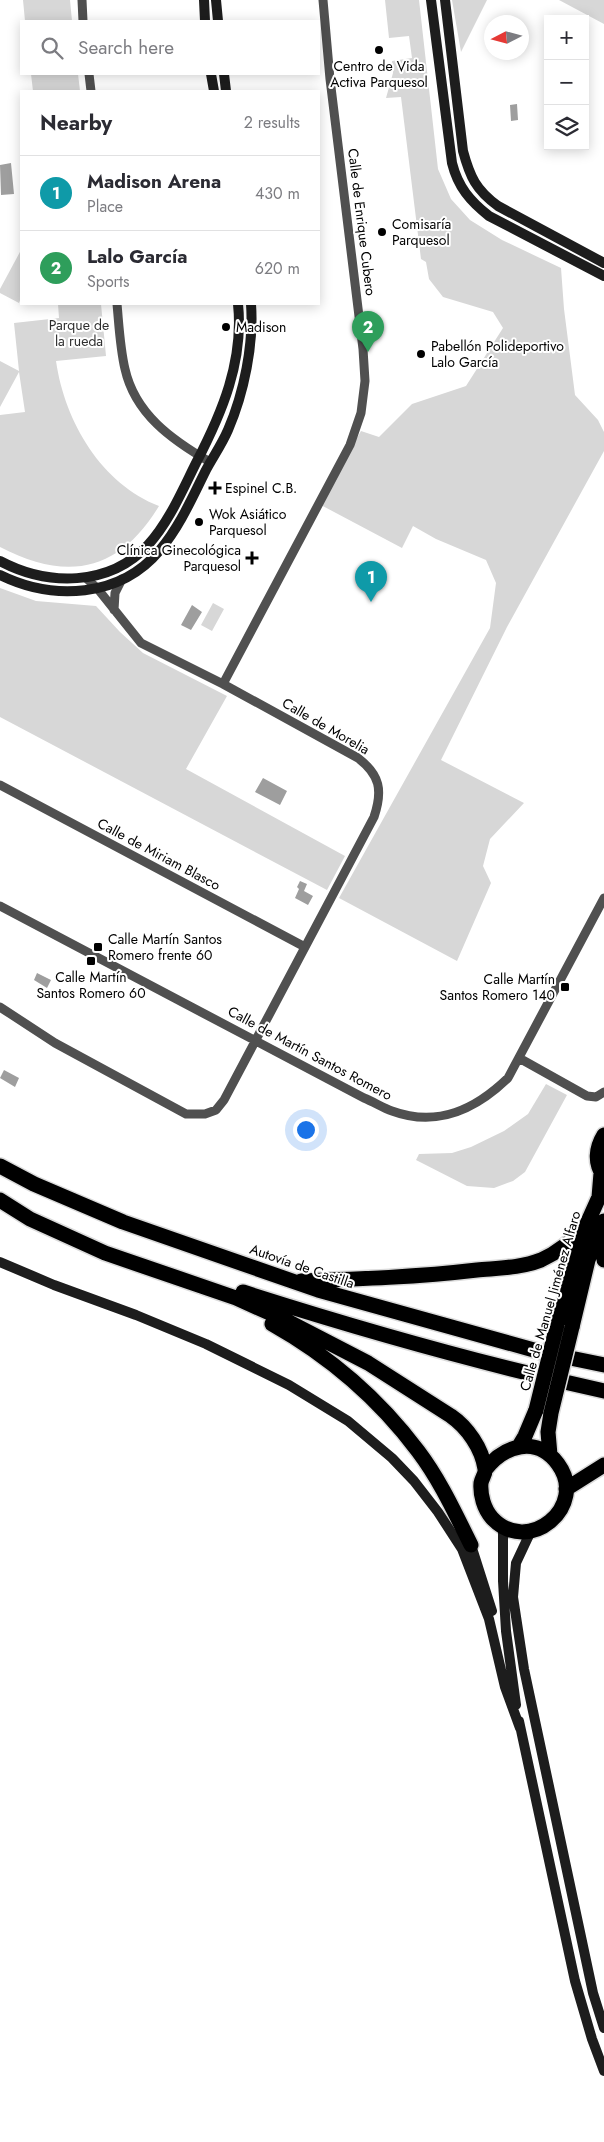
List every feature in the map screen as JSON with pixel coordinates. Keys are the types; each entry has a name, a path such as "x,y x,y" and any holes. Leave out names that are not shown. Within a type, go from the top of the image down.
{"highway":[{"name":"Calle de Manuel Jiménez Alfaro","path":"544,1412 557,1325 586,1226 599,1197 603,1175 598,1163 597,1152 604,1135"},
{"name":"Autovía de Castilla","path":"0,1166 34,1184 123,1222 318,1290 541,1352 604,1365"},
{"path":"0,1196 112,1245 234,1289 391,1337 530,1375 604,1391"},
{"path":"0,1200 30,1219 105,1253 236,1298 283,1319 368,1363 461,1423 473,1438 485,1470"},
{"name":"Calle de Manuel Jiménez Alfaro","path":"544,1412 572,1327 588,1260 604,1221"},
{"path":"294,1281 427,1276 523,1265 554,1253 569,1243 586,1226"},
{"path":"604,1235 604,1260"},
{"path":"190,1283 241,1306 287,1332 334,1364 376,1402 418,1452 443,1491 471,1545"},
{"path":"519,1446 544,1412"},
{"path":"544,1412 550,1455"},
{"path":"519,1446 530,1446 550,1455 559,1464 564,1476 566,1489 560,1512 552,1521 542,1528 521,1532 503,1526 492,1518 485,1508 481,1495 481,1482 485,1470 494,1458 506,1450 519,1446"},
{"path":"566,1489 604,1464"}],"street":[{"path":"82,0 83,20"},
{"path":"204,0 205,20"},
{"path":"216,0 218,20"},
{"name":"Calle de Enrique Cubero","path":"223,684 350,445 361,413 365,381 364,349 330,78 323,0"},
{"path":"431,0 452,162 460,187 473,204 489,216 604,276"},
{"path":"445,0 463,151 470,175 483,195 498,206 604,263"},
{"path":"89,75 91,90"},
{"path":"211,75 214,90"},
{"path":"224,75 226,90"},
{"path":"116,305 125,369 138,401 159,427 210,462"},
{"path":"0,560 11,566 48,578 86,578 109,571 126,563 147,546 164,522 200,456 221,412 234,367 239,337 238,305"},
{"path":"0,575 33,588 51,592 97,588 122,579 160,551 176,528 228,430 248,364 251,305"},
{"name":"Calle de Morelia","path":"0,1007 55,1043 186,1114 205,1114 216,1110 224,1100 256,1040 374,817 379,802 378,783 374,773 358,758 223,684 141,643 97,588 86,578"},
{"path":"114,610 116,593 122,579"},
{"name":"Calle de Miriam Blasco","path":"0,785 305,947"},
{"name":"Calle de Martín Santos Romero","path":"0,906 393,1112 422,1117 446,1115 474,1105 489,1096 508,1078 604,898"},
{"path":"519,1058 587,1096 596,1097 604,1092"},
{"path":"0,1262 46,1282 136,1315 206,1344 289,1385 348,1421 392,1458 414,1481 432,1504 462,1550 488,1619 505,1687 520,1728"},
{"path":"503,1526 505,1614 520,1728 575,1981 592,2039 604,2071"},
{"path":"531,1531 516,1563 514,1606 524,1669 594,1993 604,2028"},
{"path":"471,1545 493,1614 514,1692"}],"green space":[{"path":"23,0 70,0 72,20 25,20"},
{"path":"385,0 419,0 438,169 451,199 470,220 502,240 561,268 564,309 575,395 598,420 604,432 604,451 507,627 441,760 524,803 490,839 483,866 491,883 457,961 339,898 490,628 496,583 486,560 436,539 413,526 402,548 319,504 361,431 379,437 412,404 466,386 503,328 493,312 443,297 429,279 426,262 421,259 401,97 386,98 393,73 392,61 412,58 409,36 389,38"},
{"path":"452,0 487,0 461,52"},
{"path":"559,0 604,0 604,24"},
{"path":"31,75 78,75 80,90 33,90"},
{"path":"20,252 19,303 0,293 0,289"},
{"name":"Parque de la rueda","path":"58,305 101,305 106,356 56,361 61,384 68,407 78,428 104,467 120,483 139,496 159,506 143,528 127,545 109,557 90,564 69,567 47,565 24,558 0,547 0,415 25,412 19,372 0,407 0,361 19,371 14,323 59,318"},
{"path":"0,588 36,601 96,606 143,653 227,696 186,769 345,856 327,890 0,717"},
{"path":"213,603 224,609 212,631 201,625"},
{"path":"546,1084 567,1095 525,1172 513,1181 494,1188 467,1186 416,1160 419,1154 452,1153 471,1147 504,1131 528,1114"}],"shaded area":[{"path":"517,104 518,120 511,121 510,105"},
{"path":"11,163 14,194 1,195 0,165"},
{"path":"192,605 202,612 191,630 181,625"},
{"path":"263,778 287,791 280,805 255,792"},
{"path":"300,881 307,884 304,891 313,896 308,905 295,898"},
{"path":"37,973 51,980 47,988 34,980"},
{"path":"4,1070 19,1078 15,1087 0,1078"}],"place":[{"name":"Centro de Vida Activa Parquesol","path":"379,50"},
{"name":"Comisaría Parquesol","path":"382,232"},
{"name":"Madison","path":"226,327"},
{"name":"Lalo García","path":"368,352"},
{"name":"Pabellón Polideportivo Lalo García","path":"421,354"},
{"name":"Espinel C.B.","path":"215,488"},
{"name":"Wok Asiático Parquesol","path":"199,522"},
{"name":"Clínica Ginecológica Parquesol","path":"252,558"},
{"name":"Madison Arena","path":"371,602"},
{"name":"Calle Martín Santos Romero frente 60","path":"98,947"},
{"name":"Calle Martín Santos Romero 60","path":"91,961"},
{"name":"Calle Martín Santos Romero 140","path":"565,987"}]}
